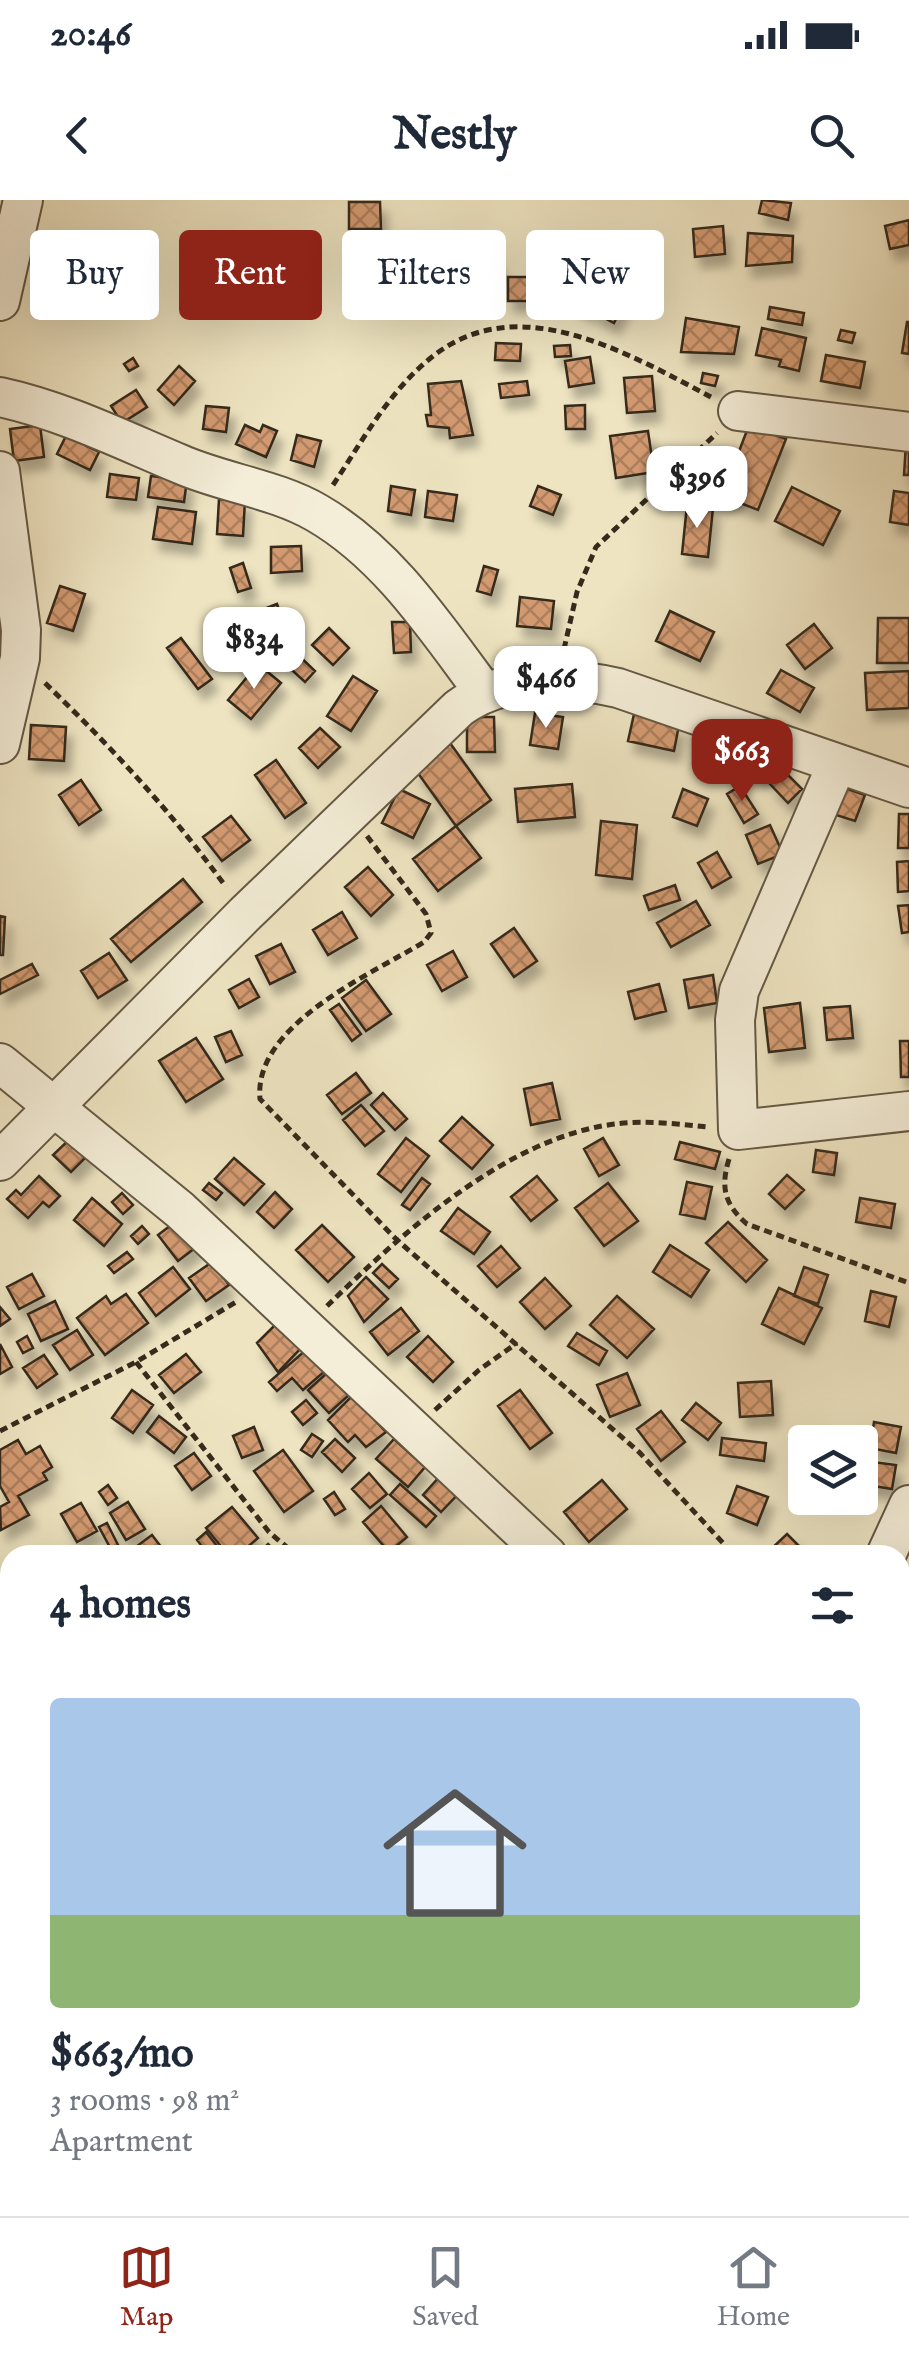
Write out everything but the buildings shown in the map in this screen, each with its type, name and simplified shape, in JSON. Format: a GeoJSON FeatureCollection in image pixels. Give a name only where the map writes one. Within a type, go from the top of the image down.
{"type":"FeatureCollection","features":[{"type":"Feature","properties":{"kind":"street"},"geometry":{"type":"LineString","coordinates":[[0,301],[23,200]]}},
{"type":"Feature","properties":{"kind":"street"},"geometry":{"type":"LineString","coordinates":[[0,398],[68,416],[198,472],[315,511],[371,555],[413,596],[484,692]]}},
{"type":"Feature","properties":{"kind":"street"},"geometry":{"type":"LineString","coordinates":[[738,411],[909,432]]}},
{"type":"Feature","properties":{"kind":"street"},"geometry":{"type":"LineString","coordinates":[[0,471],[21,630],[20,658],[0,744]]}},
{"type":"Feature","properties":{"kind":"street"},"geometry":{"type":"LineString","coordinates":[[0,1161],[350,813],[459,708],[484,692],[512,684],[556,682],[618,688],[909,788]]}},
{"type":"Feature","properties":{"kind":"street"},"geometry":{"type":"LineString","coordinates":[[837,764],[739,991],[734,1020],[738,1130],[909,1111]]}},
{"type":"Feature","properties":{"kind":"street"},"geometry":{"type":"LineString","coordinates":[[0,1063],[180,1210],[537,1545]]}},
{"type":"Feature","properties":{"kind":"street"},"geometry":{"type":"LineString","coordinates":[[891,1545],[909,1505]]}},
{"type":"Feature","properties":{"kind":"path"},"geometry":{"type":"LineString","coordinates":[[315,511],[392,398],[427,360],[475,332],[524,324],[563,332],[638,358],[738,411],[596,547],[577,592],[556,682]]}},
{"type":"Feature","properties":{"kind":"path"},"geometry":{"type":"LineString","coordinates":[[20,658],[129,764],[171,812],[246,914]]}},
{"type":"Feature","properties":{"kind":"path"},"geometry":{"type":"LineString","coordinates":[[350,813],[426,914],[431,932],[424,942],[304,1016],[263,1064],[260,1099],[396,1239],[640,1453],[725,1545]]}},
{"type":"Feature","properties":{"kind":"path"},"geometry":{"type":"LineString","coordinates":[[306,1326],[396,1239],[474,1182],[568,1134],[617,1124],[738,1130],[724,1192],[738,1216],[747,1224],[909,1283]]}},
{"type":"Feature","properties":{"kind":"path"},"geometry":{"type":"LineString","coordinates":[[0,1432],[136,1362],[260,1287]]}},
{"type":"Feature","properties":{"kind":"path"},"geometry":{"type":"LineString","coordinates":[[415,1429],[479,1370],[518,1343]]}},
{"type":"Feature","properties":{"kind":"path"},"geometry":{"type":"LineString","coordinates":[[136,1362],[269,1532],[284,1545]]}}]}
